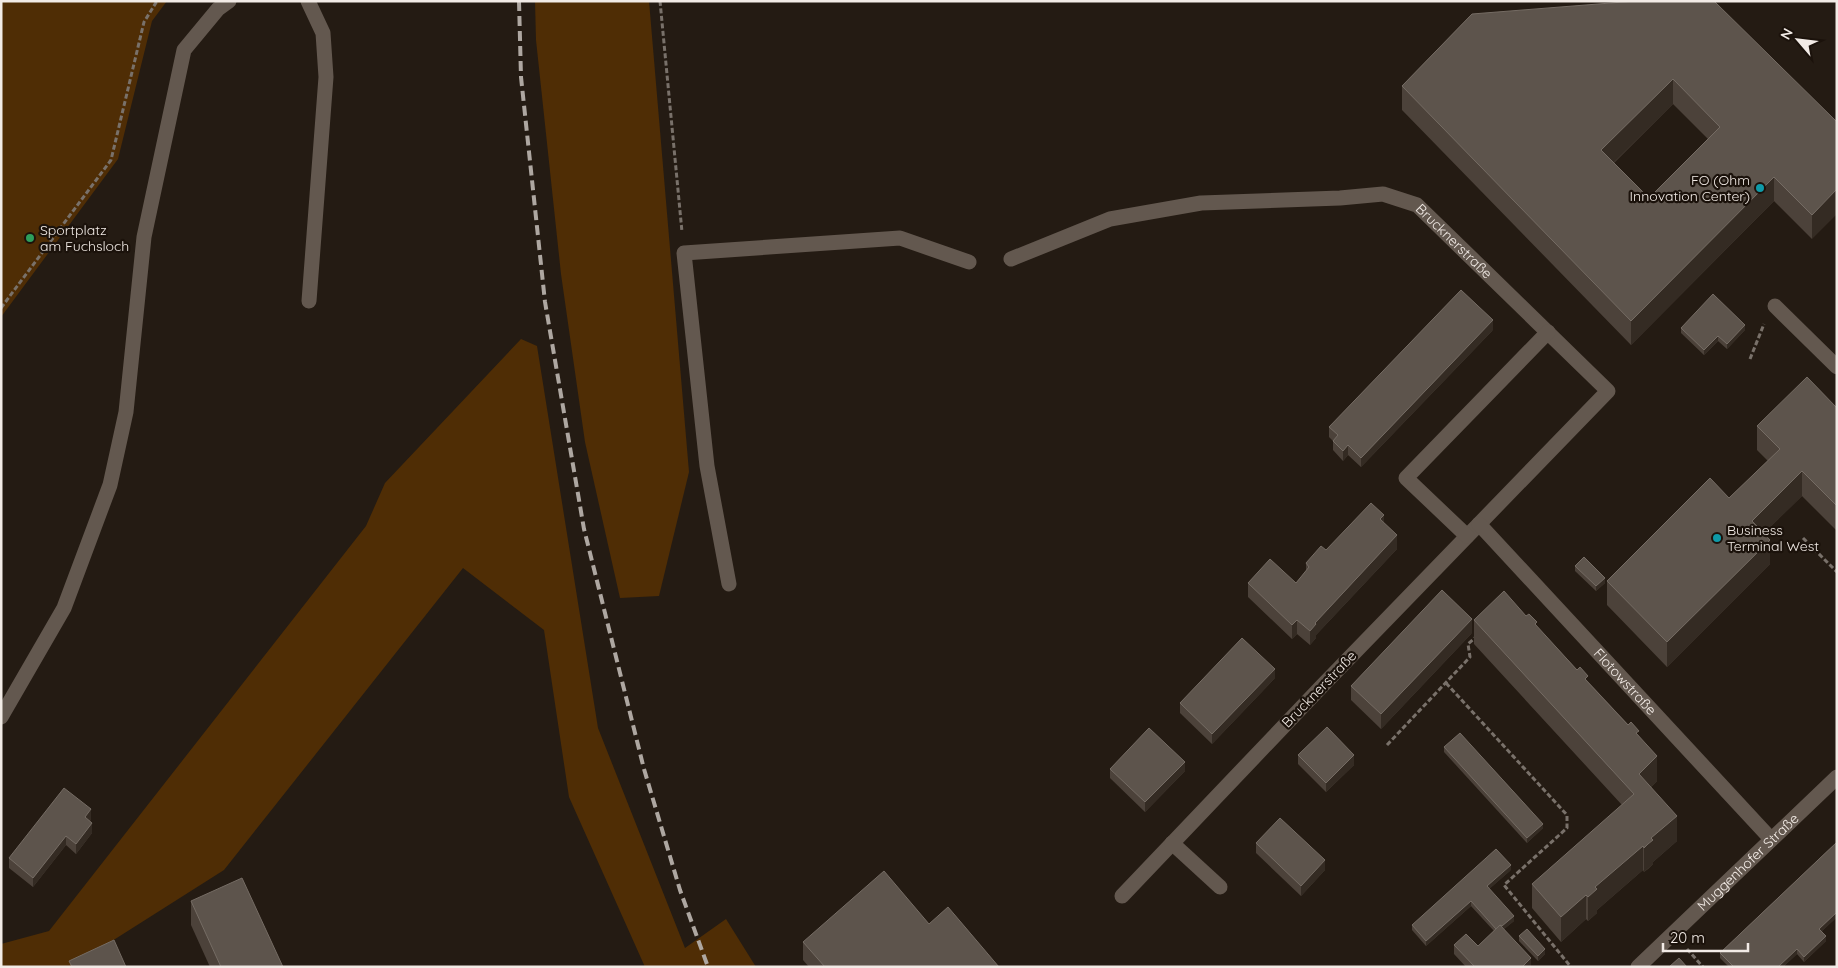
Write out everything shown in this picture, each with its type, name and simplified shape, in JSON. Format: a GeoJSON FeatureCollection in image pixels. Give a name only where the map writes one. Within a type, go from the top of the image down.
{"type":"FeatureCollection","features":[{"type":"Feature","properties":{"kind":"street"},"geometry":{"type":"LineString","coordinates":[[1,717],[64,608],[110,485],[126,412],[144,237],[184,50],[218,10],[229,1]]}},
{"type":"Feature","properties":{"kind":"street"},"geometry":{"type":"LineString","coordinates":[[308,1],[323,34],[326,77],[310,301]]}},
{"type":"Feature","properties":{"kind":"street","name":"Brucknerstraße"},"geometry":{"type":"LineString","coordinates":[[1011,259],[1110,219],[1202,202],[1340,198],[1383,194],[1417,205],[1608,391],[1122,896]]}},
{"type":"Feature","properties":{"kind":"street"},"geometry":{"type":"LineString","coordinates":[[729,584],[706,466],[684,253],[900,238],[969,262]]}},
{"type":"Feature","properties":{"kind":"street"},"geometry":{"type":"LineString","coordinates":[[1775,306],[1837,367]]}},
{"type":"Feature","properties":{"kind":"street"},"geometry":{"type":"LineString","coordinates":[[1467,536],[1406,478],[1548,332]]}},
{"type":"Feature","properties":{"kind":"street","name":"Flotowstraße"},"geometry":{"type":"LineString","coordinates":[[1479,524],[1771,839]]}},
{"type":"Feature","properties":{"kind":"street","name":"Muggenhofer Straße"},"geometry":{"type":"LineString","coordinates":[[1638,967],[1837,777]]}},
{"type":"Feature","properties":{"kind":"street"},"geometry":{"type":"LineString","coordinates":[[1172,843],[1220,887]]}},
{"type":"Feature","properties":{"kind":"path"},"geometry":{"type":"LineString","coordinates":[[1,308],[111,160],[144,22],[157,1]]}},
{"type":"Feature","properties":{"kind":"path"},"geometry":{"type":"LineString","coordinates":[[660,1],[684,253]]}},
{"type":"Feature","properties":{"kind":"path"},"geometry":{"type":"LineString","coordinates":[[1750,359],[1769,312],[1775,306]]}},
{"type":"Feature","properties":{"kind":"path"},"geometry":{"type":"LineString","coordinates":[[1803,538],[1837,572]]}},
{"type":"Feature","properties":{"kind":"path"},"geometry":{"type":"LineString","coordinates":[[1387,744],[1470,657],[1468,644],[1482,631]]}},
{"type":"Feature","properties":{"kind":"path"},"geometry":{"type":"LineString","coordinates":[[1446,683],[1566,815],[1567,828],[1504,885],[1571,967]]}},
{"type":"Feature","properties":{"kind":"shaded area","name":"Sportplatz am Fuchsloch"},"geometry":{"type":"Polygon","coordinates":[[[1,1],[167,1],[152,21],[118,159],[1,317],[1,1]]]}},
{"type":"Feature","properties":{"kind":"shaded area"},"geometry":{"type":"Polygon","coordinates":[[[535,1],[649,1],[689,472],[659,596],[620,598],[585,442],[561,274],[536,40],[535,1]]]}},
{"type":"Feature","properties":{"kind":"shaded area"},"geometry":{"type":"Polygon","coordinates":[[[521,339],[537,346],[598,728],[685,948],[726,919],[756,967],[645,967],[569,797],[544,630],[463,568],[224,870],[71,967],[1,967],[1,944],[49,931],[366,526],[385,483],[521,339]]]}},
{"type":"Feature","properties":{"kind":"building","name":"FO (Ohm Innovation Center)"},"geometry":{"type":"Polygon","coordinates":[[[1636,1],[1714,1],[1837,122],[1837,189],[1812,215],[1774,177],[1631,321],[1402,86],[1472,14],[1636,1]],[[1673,79],[1601,150],[1649,198],[1720,127],[1673,79]]]}},
{"type":"Feature","properties":{"kind":"building"},"geometry":{"type":"Polygon","coordinates":[[[1461,290],[1493,320],[1361,458],[1348,445],[1343,451],[1333,441],[1338,435],[1329,427],[1461,290]]]}},
{"type":"Feature","properties":{"kind":"building"},"geometry":{"type":"Polygon","coordinates":[[[1713,294],[1745,325],[1727,344],[1718,336],[1704,350],[1681,328],[1713,294]]]}},
{"type":"Feature","properties":{"kind":"building","name":"Business Terminal West"},"geometry":{"type":"Polygon","coordinates":[[[1807,377],[1837,408],[1837,506],[1802,471],[1752,521],[1770,540],[1667,642],[1607,581],[1710,478],[1729,498],[1780,449],[1757,426],[1807,377]]]}},
{"type":"Feature","properties":{"kind":"building"},"geometry":{"type":"Polygon","coordinates":[[[1371,503],[1384,515],[1380,519],[1397,535],[1315,623],[1310,631],[1297,620],[1292,625],[1248,583],[1270,559],[1296,583],[1309,567],[1306,563],[1321,546],[1326,550],[1371,503]]]}},
{"type":"Feature","properties":{"kind":"building"},"geometry":{"type":"Polygon","coordinates":[[[1584,557],[1605,578],[1596,586],[1575,566],[1584,557]]]}},
{"type":"Feature","properties":{"kind":"building"},"geometry":{"type":"Polygon","coordinates":[[[1442,590],[1472,619],[1381,714],[1351,686],[1442,590]]]}},
{"type":"Feature","properties":{"kind":"building"},"geometry":{"type":"Polygon","coordinates":[[[1504,591],[1526,616],[1529,614],[1537,622],[1535,624],[1577,670],[1580,667],[1588,676],[1585,679],[1628,725],[1631,722],[1639,731],[1636,733],[1657,756],[1639,774],[1677,816],[1651,838],[1653,840],[1644,848],[1643,846],[1595,887],[1597,889],[1588,897],[1586,895],[1561,917],[1532,884],[1634,794],[1474,620],[1504,591]]]}},
{"type":"Feature","properties":{"kind":"building"},"geometry":{"type":"Polygon","coordinates":[[[1242,638],[1275,669],[1212,734],[1180,703],[1242,638]]]}},
{"type":"Feature","properties":{"kind":"building"},"geometry":{"type":"Polygon","coordinates":[[[1327,727],[1354,755],[1326,783],[1298,755],[1327,727]]]}},
{"type":"Feature","properties":{"kind":"building"},"geometry":{"type":"Polygon","coordinates":[[[1149,728],[1185,762],[1145,802],[1110,769],[1149,728]]]}},
{"type":"Feature","properties":{"kind":"building"},"geometry":{"type":"Polygon","coordinates":[[[1460,733],[1543,824],[1527,838],[1444,747],[1460,733]]]}},
{"type":"Feature","properties":{"kind":"building"},"geometry":{"type":"Polygon","coordinates":[[[64,788],[91,809],[85,817],[92,823],[76,844],[66,836],[33,878],[9,858],[64,788]]]}},
{"type":"Feature","properties":{"kind":"building"},"geometry":{"type":"Polygon","coordinates":[[[1280,818],[1325,860],[1301,886],[1256,843],[1280,818]]]}},
{"type":"Feature","properties":{"kind":"building"},"geometry":{"type":"Polygon","coordinates":[[[1837,842],[1837,912],[1819,929],[1826,936],[1804,957],[1797,949],[1778,967],[1734,967],[1720,953],[1837,842]]]}},
{"type":"Feature","properties":{"kind":"building"},"geometry":{"type":"Polygon","coordinates":[[[1496,849],[1511,865],[1487,886],[1514,916],[1496,929],[1471,901],[1426,941],[1412,925],[1496,849]]]}},
{"type":"Feature","properties":{"kind":"building"},"geometry":{"type":"Polygon","coordinates":[[[884,871],[929,924],[948,907],[999,967],[825,967],[803,942],[884,871]]]}},
{"type":"Feature","properties":{"kind":"building"},"geometry":{"type":"Polygon","coordinates":[[[242,878],[283,967],[221,967],[191,901],[242,878]]]}},
{"type":"Feature","properties":{"kind":"building"},"geometry":{"type":"Polygon","coordinates":[[[1500,925],[1531,958],[1522,967],[1475,967],[1454,945],[1466,934],[1478,946],[1500,925]]]}},
{"type":"Feature","properties":{"kind":"building"},"geometry":{"type":"Polygon","coordinates":[[[1527,929],[1545,949],[1538,956],[1519,936],[1527,929]]]}},
{"type":"Feature","properties":{"kind":"building"},"geometry":{"type":"Polygon","coordinates":[[[114,940],[126,967],[72,967],[69,961],[114,940]]]}},
{"type":"Feature","properties":{"kind":"building"},"geometry":{"type":"Polygon","coordinates":[[[1679,958],[1687,967],[1669,967],[1679,958]]]}},
{"type":"Feature","properties":{"kind":"railway"},"geometry":{"type":"LineString","coordinates":[[519,1],[521,77],[545,302],[584,529],[644,769],[680,890],[708,967]]}},
{"type":"Feature","properties":{"kind":"place","name":"FO (Ohm Innovation Center)"},"geometry":{"type":"Point","coordinates":[1760,188]}},
{"type":"Feature","properties":{"kind":"place","name":"Sportplatz am Fuchsloch"},"geometry":{"type":"Point","coordinates":[30,238]}},
{"type":"Feature","properties":{"kind":"place","name":"Business Terminal West"},"geometry":{"type":"Point","coordinates":[1717,538]}}]}
